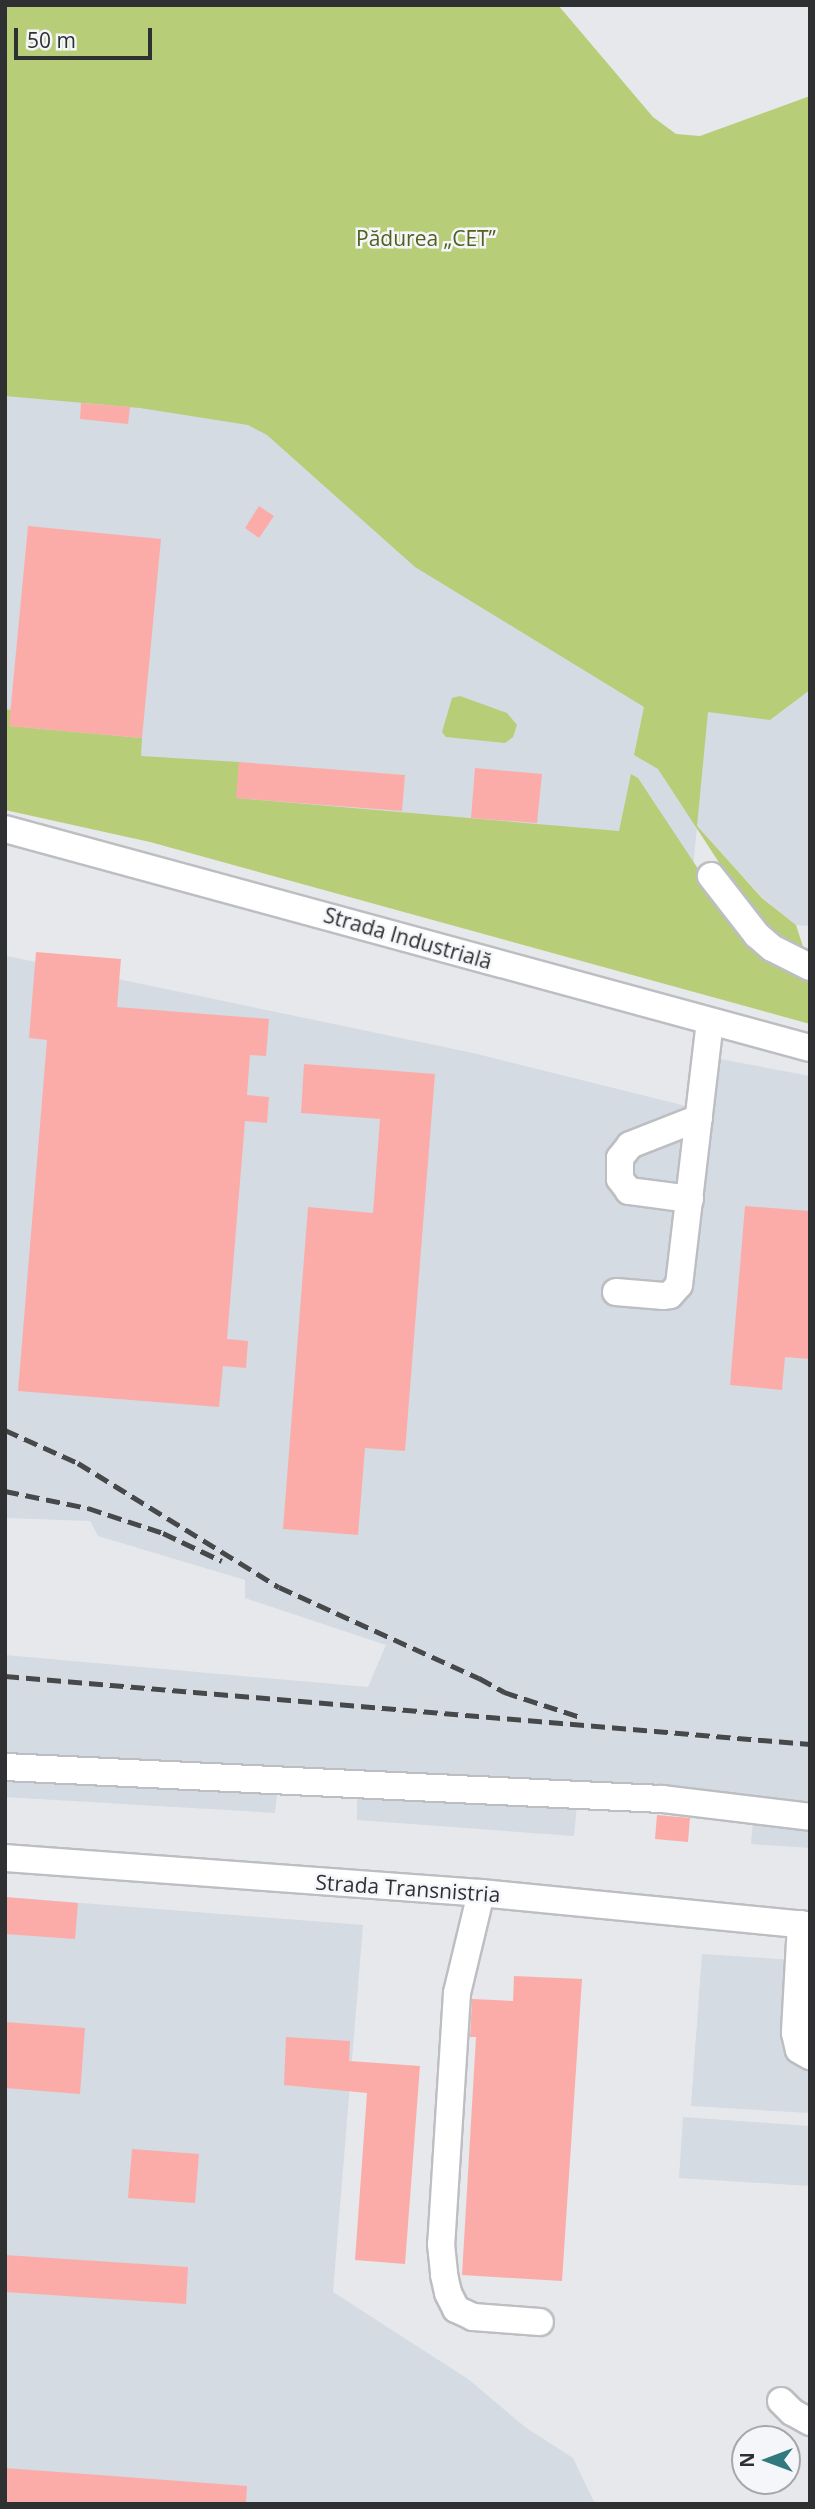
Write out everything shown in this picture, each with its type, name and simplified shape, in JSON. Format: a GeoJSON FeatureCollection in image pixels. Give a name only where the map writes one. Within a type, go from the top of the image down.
{"type":"FeatureCollection","features":[{"type":"Feature","properties":{"kind":"street","name":"Strada Industrială"},"geometry":{"type":"LineString","coordinates":[[5,828],[810,1048]]}},
{"type":"Feature","properties":{"kind":"street"},"geometry":{"type":"LineString","coordinates":[[712,876],[757,935],[772,948],[810,967]]}},
{"type":"Feature","properties":{"kind":"street"},"geometry":{"type":"LineString","coordinates":[[616,1292],[664,1296],[675,1291],[682,1272],[710,1022]]}},
{"type":"Feature","properties":{"kind":"street"},"geometry":{"type":"LineString","coordinates":[[690,1199],[629,1191],[620,1180],[620,1158],[630,1145],[699,1118]]}},
{"type":"Feature","properties":{"kind":"street"},"geometry":{"type":"LineString","coordinates":[[5,1767],[662,1798],[810,1817]]}},
{"type":"Feature","properties":{"kind":"street","name":"Strada Transnistria"},"geometry":{"type":"LineString","coordinates":[[5,1858],[481,1893],[805,1924]]}},
{"type":"Feature","properties":{"kind":"street"},"geometry":{"type":"LineString","coordinates":[[481,1893],[457,1993],[442,2244],[444,2275],[448,2293],[456,2308],[472,2317],[540,2322]]}},
{"type":"Feature","properties":{"kind":"street"},"geometry":{"type":"LineString","coordinates":[[805,1924],[795,2041],[799,2050],[810,2056]]}},
{"type":"Feature","properties":{"kind":"street"},"geometry":{"type":"LineString","coordinates":[[781,2401],[792,2412],[810,2422]]}},
{"type":"Feature","properties":{"kind":"shaded area"},"geometry":{"type":"Polygon","coordinates":[[[5,367],[263,405],[770,720],[810,690],[810,926],[796,925],[763,898],[697,827],[683,971],[5,775],[5,367]]]}},
{"type":"Feature","properties":{"kind":"shaded area"},"geometry":{"type":"Polygon","coordinates":[[[5,947],[7,956],[473,1053],[710,1112],[715,1058],[810,1076],[810,1848],[751,1844],[754,1809],[578,1794],[574,1836],[357,1820],[357,1799],[277,1793],[275,1813],[5,1797],[5,1655],[368,1687],[386,1645],[245,1598],[245,1580],[98,1536],[90,1521],[7,1518],[5,1535],[5,947]]]}},
{"type":"Feature","properties":{"kind":"shaded area"},"geometry":{"type":"Polygon","coordinates":[[[5,1897],[363,1925],[333,2292],[468,2379],[525,2427],[573,2458],[595,2504],[5,2504],[5,1897]]]}},
{"type":"Feature","properties":{"kind":"shaded area"},"geometry":{"type":"Polygon","coordinates":[[[702,1954],[810,1961],[810,2113],[691,2106],[702,1954]]]}},
{"type":"Feature","properties":{"kind":"shaded area"},"geometry":{"type":"Polygon","coordinates":[[[683,2117],[810,2126],[810,2186],[679,2178],[683,2117]]]}},
{"type":"Feature","properties":{"kind":"green space","name":"Pădurea „CET”"},"geometry":{"type":"Polygon","coordinates":[[[5,5],[558,5],[653,117],[676,134],[700,136],[810,96],[810,690],[770,720],[708,712],[697,826],[762,898],[796,925],[806,956],[778,940],[750,910],[658,769],[634,755],[644,707],[415,567],[267,435],[248,425],[140,408],[5,396],[5,5]]]}},
{"type":"Feature","properties":{"kind":"green space"},"geometry":{"type":"Polygon","coordinates":[[[460,696],[507,713],[517,725],[513,737],[505,743],[446,737],[442,732],[452,698],[460,696]]]}},
{"type":"Feature","properties":{"kind":"green space"},"geometry":{"type":"Polygon","coordinates":[[[5,709],[11,710],[10,726],[142,738],[141,756],[239,762],[237,798],[619,831],[631,774],[638,778],[728,914],[810,975],[810,1024],[150,842],[5,810],[5,709]]]}},
{"type":"Feature","properties":{"kind":"building"},"geometry":{"type":"Polygon","coordinates":[[[81,403],[130,407],[128,424],[80,419],[81,403]]]}},
{"type":"Feature","properties":{"kind":"building"},"geometry":{"type":"Polygon","coordinates":[[[259,506],[274,516],[259,538],[245,528],[259,506]]]}},
{"type":"Feature","properties":{"kind":"building"},"geometry":{"type":"Polygon","coordinates":[[[28,526],[161,539],[142,738],[9,726],[28,526]]]}},
{"type":"Feature","properties":{"kind":"building"},"geometry":{"type":"Polygon","coordinates":[[[239,762],[405,775],[402,811],[236,798],[239,762]]]}},
{"type":"Feature","properties":{"kind":"building"},"geometry":{"type":"Polygon","coordinates":[[[475,768],[542,774],[537,823],[471,818],[475,768]]]}},
{"type":"Feature","properties":{"kind":"building"},"geometry":{"type":"Polygon","coordinates":[[[36,952],[121,959],[117,1007],[269,1019],[266,1056],[250,1055],[247,1095],[269,1097],[267,1123],[245,1121],[227,1339],[248,1341],[246,1368],[223,1366],[219,1407],[18,1391],[47,1040],[29,1038],[36,952]]]}},
{"type":"Feature","properties":{"kind":"building"},"geometry":{"type":"Polygon","coordinates":[[[304,1064],[435,1074],[405,1451],[365,1448],[358,1535],[283,1529],[308,1207],[373,1213],[380,1119],[301,1113],[304,1064]]]}},
{"type":"Feature","properties":{"kind":"building"},"geometry":{"type":"Polygon","coordinates":[[[745,1206],[810,1211],[810,1359],[785,1357],[782,1390],[730,1385],[745,1206]]]}},
{"type":"Feature","properties":{"kind":"building"},"geometry":{"type":"Polygon","coordinates":[[[657,1815],[690,1818],[688,1842],[655,1839],[657,1815]]]}},
{"type":"Feature","properties":{"kind":"building"},"geometry":{"type":"Polygon","coordinates":[[[5,1897],[78,1903],[75,1939],[5,1934],[5,1897]]]}},
{"type":"Feature","properties":{"kind":"building"},"geometry":{"type":"Polygon","coordinates":[[[514,1976],[582,1979],[562,2281],[462,2275],[476,2037],[470,2037],[472,1999],[513,2001],[514,1976]]]}},
{"type":"Feature","properties":{"kind":"building"},"geometry":{"type":"Polygon","coordinates":[[[5,2022],[85,2028],[80,2094],[5,2088],[5,2022]]]}},
{"type":"Feature","properties":{"kind":"building"},"geometry":{"type":"Polygon","coordinates":[[[286,2037],[350,2041],[349,2061],[420,2066],[405,2264],[355,2260],[367,2093],[284,2085],[286,2037]]]}},
{"type":"Feature","properties":{"kind":"building"},"geometry":{"type":"Polygon","coordinates":[[[132,2149],[199,2154],[195,2203],[128,2198],[132,2149]]]}},
{"type":"Feature","properties":{"kind":"building"},"geometry":{"type":"Polygon","coordinates":[[[5,2255],[188,2267],[186,2304],[5,2292],[5,2255]]]}},
{"type":"Feature","properties":{"kind":"building"},"geometry":{"type":"Polygon","coordinates":[[[5,2468],[247,2486],[246,2504],[5,2504],[5,2468]]]}},
{"type":"Feature","properties":{"kind":"railway"},"geometry":{"type":"LineString","coordinates":[[5,1430],[78,1463],[279,1587],[479,1678],[504,1692],[580,1717]]}},
{"type":"Feature","properties":{"kind":"railway"},"geometry":{"type":"LineString","coordinates":[[5,1491],[88,1508],[163,1533],[222,1561]]}},
{"type":"Feature","properties":{"kind":"railway"},"geometry":{"type":"LineString","coordinates":[[5,1676],[810,1744]]}}]}
